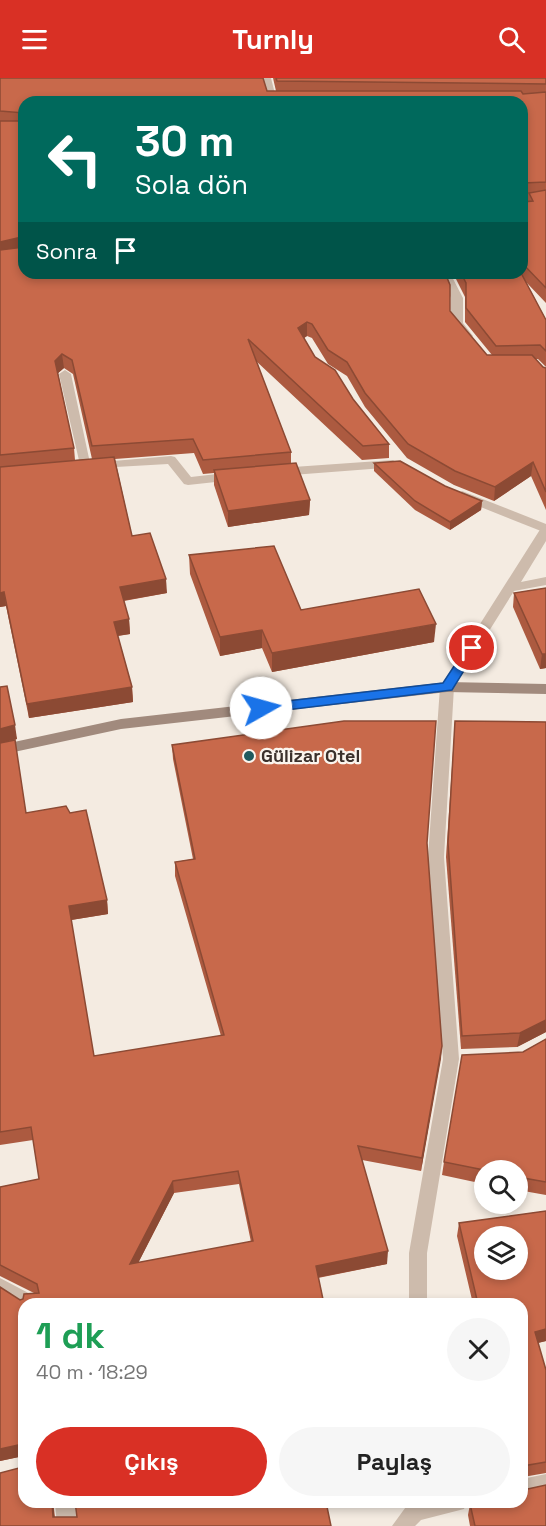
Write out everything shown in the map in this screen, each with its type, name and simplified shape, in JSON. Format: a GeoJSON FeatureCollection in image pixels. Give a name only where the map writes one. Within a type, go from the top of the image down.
{"type":"FeatureCollection","features":[{"type":"Feature","properties":{"kind":"main road"},"geometry":{"type":"LineString","coordinates":[[0,750],[121,724],[447,687],[546,689]]}},
{"type":"Feature","properties":{"kind":"street"},"geometry":{"type":"LineString","coordinates":[[266,78],[271,96]]}},
{"type":"Feature","properties":{"kind":"street"},"geometry":{"type":"LineString","coordinates":[[448,279],[457,298],[457,323],[478,349]]}},
{"type":"Feature","properties":{"kind":"street"},"geometry":{"type":"LineString","coordinates":[[65,374],[80,466],[171,460],[188,481],[243,476]]}},
{"type":"Feature","properties":{"kind":"street"},"geometry":{"type":"LineString","coordinates":[[264,473],[402,463],[395,455]]}},
{"type":"Feature","properties":{"kind":"street"},"geometry":{"type":"LineString","coordinates":[[418,1298],[418,1253],[457,1059],[436,857],[447,687],[546,530],[449,490]]}},
{"type":"Feature","properties":{"kind":"street"},"geometry":{"type":"LineString","coordinates":[[510,588],[546,581]]}},
{"type":"Feature","properties":{"kind":"street"},"geometry":{"type":"LineString","coordinates":[[0,1286],[21,1298]]}},
{"type":"Feature","properties":{"kind":"street"},"geometry":{"type":"LineString","coordinates":[[528,1488],[546,1484]]}},
{"type":"Feature","properties":{"kind":"street"},"geometry":{"type":"LineString","coordinates":[[66,1508],[67,1526]]}},
{"type":"Feature","properties":{"kind":"street"},"geometry":{"type":"LineString","coordinates":[[402,1526],[415,1511],[429,1508]]}},
{"type":"Feature","properties":{"kind":"building"},"geometry":{"type":"Polygon","coordinates":[[[0,78],[263,78],[267,91],[521,91],[523,94],[546,92],[546,182],[528,183],[528,96],[18,96],[18,112],[0,111],[0,78]]]}},
{"type":"Feature","properties":{"kind":"building"},"geometry":{"type":"Polygon","coordinates":[[[276,78],[546,78],[546,84],[277,81],[276,78]]]}},
{"type":"Feature","properties":{"kind":"building"},"geometry":{"type":"Polygon","coordinates":[[[0,121],[18,121],[18,238],[0,242],[0,121]]]}},
{"type":"Feature","properties":{"kind":"building"},"geometry":{"type":"Polygon","coordinates":[[[546,190],[546,288],[528,269],[528,201],[533,201],[529,193],[546,190]]]}},
{"type":"Feature","properties":{"kind":"building"},"geometry":{"type":"Polygon","coordinates":[[[18,248],[18,279],[448,279],[450,285],[450,311],[487,355],[532,355],[546,368],[546,492],[533,462],[495,487],[455,471],[408,444],[365,393],[347,362],[328,350],[312,324],[307,322],[298,328],[315,357],[335,370],[353,399],[389,444],[363,446],[248,339],[291,452],[203,460],[193,439],[92,446],[72,360],[62,354],[55,361],[74,448],[0,455],[0,250],[18,248]]]}},
{"type":"Feature","properties":{"kind":"building"},"geometry":{"type":"Polygon","coordinates":[[[464,279],[524,279],[546,320],[546,351],[540,345],[496,346],[466,308],[464,279]]]}},
{"type":"Feature","properties":{"kind":"building"},"geometry":{"type":"Polygon","coordinates":[[[114,457],[132,536],[150,533],[166,579],[120,587],[129,619],[114,622],[132,687],[27,704],[4,592],[0,593],[0,467],[114,457]]]}},
{"type":"Feature","properties":{"kind":"building"},"geometry":{"type":"Polygon","coordinates":[[[400,461],[445,486],[482,501],[450,522],[415,501],[374,463],[400,461]]]}},
{"type":"Feature","properties":{"kind":"building"},"geometry":{"type":"Polygon","coordinates":[[[296,463],[310,500],[228,511],[214,470],[296,463]]]}},
{"type":"Feature","properties":{"kind":"building"},"geometry":{"type":"Polygon","coordinates":[[[274,546],[301,610],[419,589],[436,624],[272,653],[262,630],[220,637],[189,555],[274,546]]]}},
{"type":"Feature","properties":{"kind":"building"},"geometry":{"type":"Polygon","coordinates":[[[546,588],[546,654],[542,654],[514,593],[546,588]]]}},
{"type":"Feature","properties":{"kind":"building"},"geometry":{"type":"Polygon","coordinates":[[[7,686],[15,725],[0,729],[0,687],[7,686]]]}},
{"type":"Feature","properties":{"kind":"building"},"geometry":{"type":"Polygon","coordinates":[[[344,721],[436,721],[427,843],[442,1046],[422,1158],[358,1146],[388,1251],[316,1266],[323,1298],[23,1298],[24,1294],[39,1293],[37,1284],[0,1265],[0,1187],[39,1179],[31,1127],[0,1132],[0,743],[15,740],[26,813],[66,806],[70,813],[86,810],[107,900],[69,906],[94,1056],[224,1035],[175,862],[195,859],[172,745],[344,721]],[[238,1171],[173,1181],[130,1264],[253,1241],[238,1171]]]}},
{"type":"Feature","properties":{"kind":"building"},"geometry":{"type":"Polygon","coordinates":[[[455,721],[546,722],[546,1020],[520,1033],[462,1036],[448,843],[455,721]]]}},
{"type":"Feature","properties":{"kind":"building"},"geometry":{"type":"Polygon","coordinates":[[[546,1039],[546,1182],[528,1179],[528,1160],[474,1160],[474,1168],[444,1162],[462,1055],[523,1052],[546,1039]]]}},
{"type":"Feature","properties":{"kind":"building"},"geometry":{"type":"Polygon","coordinates":[[[546,1211],[546,1329],[535,1332],[546,1370],[546,1462],[528,1465],[528,1298],[477,1298],[459,1223],[546,1211]]]}},
{"type":"Feature","properties":{"kind":"building"},"geometry":{"type":"Polygon","coordinates":[[[0,1287],[18,1299],[18,1445],[0,1449],[0,1287]]]}},
{"type":"Feature","properties":{"kind":"building"},"geometry":{"type":"Polygon","coordinates":[[[18,1468],[18,1508],[52,1508],[53,1517],[77,1517],[76,1508],[327,1508],[331,1526],[0,1526],[0,1473],[18,1468]]]}},
{"type":"Feature","properties":{"kind":"building"},"geometry":{"type":"Polygon","coordinates":[[[546,1485],[546,1526],[475,1526],[471,1508],[528,1508],[528,1489],[546,1485]]]}},
{"type":"Feature","properties":{"kind":"place","name":"Gülizar Otel"},"geometry":{"type":"Point","coordinates":[249,756]}},
{"type":"Feature","properties":{"kind":"route"},"geometry":{"type":"LineString","coordinates":[[261,708],[447,687],[472,648]]}}]}
